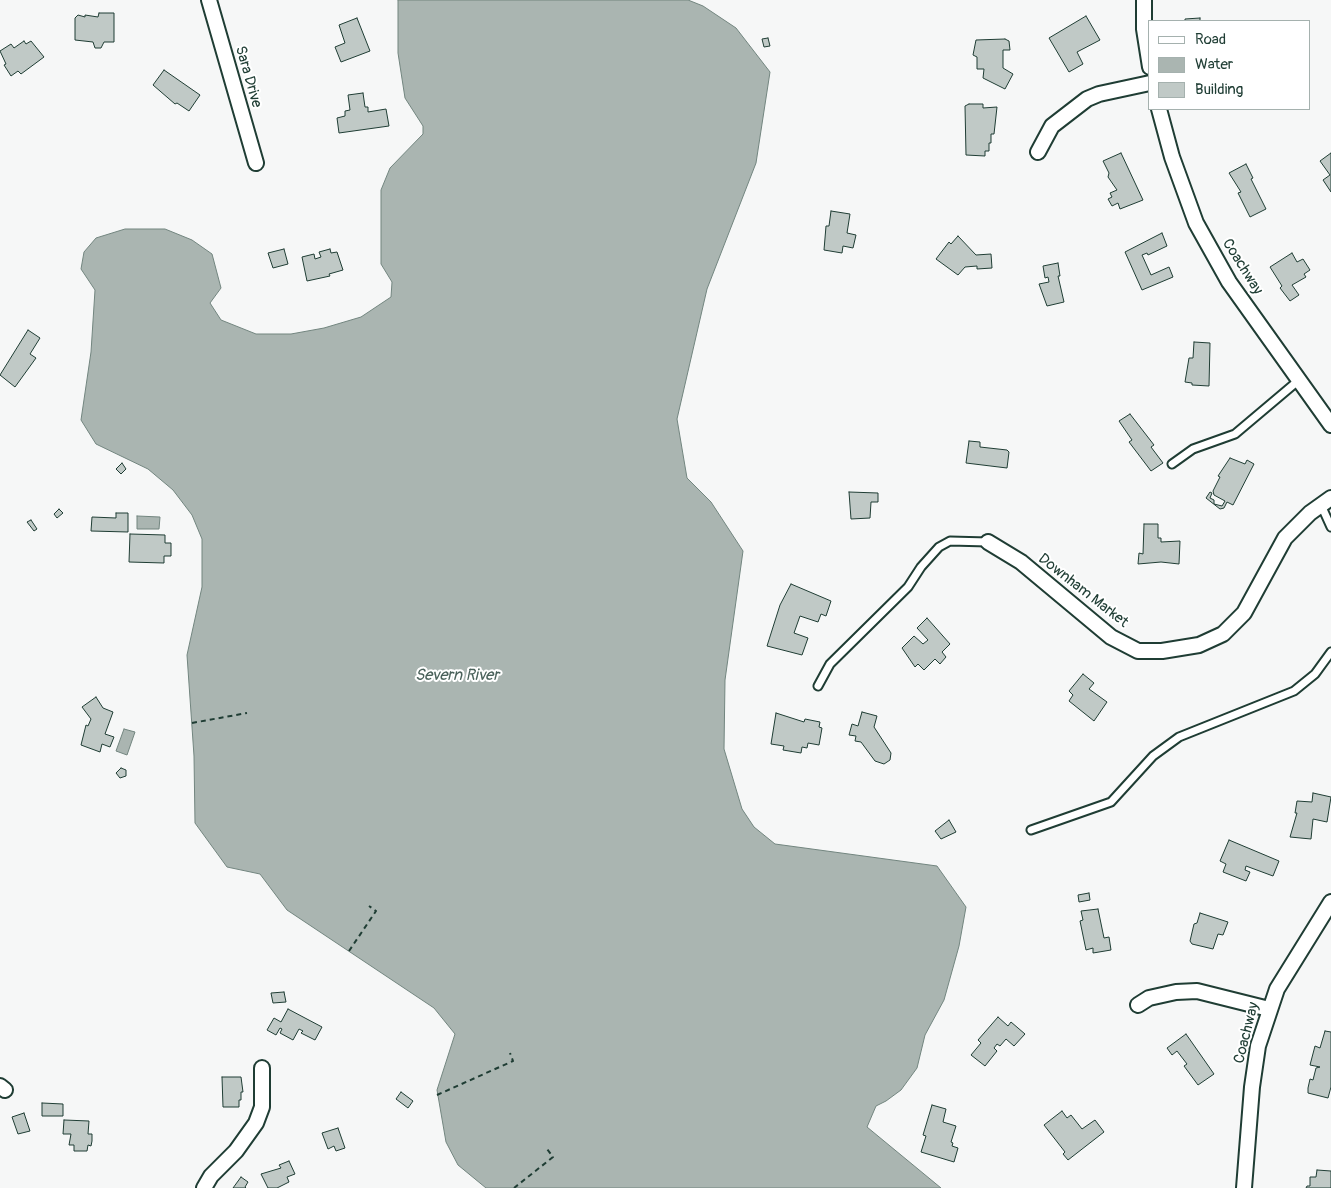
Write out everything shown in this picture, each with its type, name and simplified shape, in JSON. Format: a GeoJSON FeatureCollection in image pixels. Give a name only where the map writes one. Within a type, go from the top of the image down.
{"type":"FeatureCollection","features":[{"type":"Feature","properties":{"kind":"street","name":"Sara Drive"},"geometry":{"type":"LineString","coordinates":[[209,0],[256,163]]}},
{"type":"Feature","properties":{"kind":"street"},"geometry":{"type":"LineString","coordinates":[[1144,0],[1144,29],[1148,54]]}},
{"type":"Feature","properties":{"kind":"street"},"geometry":{"type":"LineString","coordinates":[[1038,152],[1052,126],[1087,99],[1100,94],[1148,83]]}},
{"type":"Feature","properties":{"kind":"street","name":"Coachway"},"geometry":{"type":"LineString","coordinates":[[1159,110],[1172,157],[1196,223],[1229,282],[1331,425]]}},
{"type":"Feature","properties":{"kind":"street","name":"Downham Market"},"geometry":{"type":"LineString","coordinates":[[988,542],[1021,562],[1111,637],[1138,651],[1162,651],[1199,645],[1223,634],[1244,613],[1285,538],[1310,513],[1326,502]]}},
{"type":"Feature","properties":{"kind":"street","name":"Coachway"},"geometry":{"type":"LineString","coordinates":[[1244,1188],[1256,1054],[1269,1010],[1277,989],[1331,902]]}},
{"type":"Feature","properties":{"kind":"street"},"geometry":{"type":"LineString","coordinates":[[1138,1005],[1149,998],[1176,992],[1197,992],[1269,1010]]}},
{"type":"Feature","properties":{"kind":"street"},"geometry":{"type":"LineString","coordinates":[[204,1188],[211,1176],[236,1151],[256,1123],[262,1107],[262,1068]]}},
{"type":"Feature","properties":{"kind":"lane"},"geometry":{"type":"LineString","coordinates":[[1172,464],[1193,449],[1235,434],[1299,380]]}},
{"type":"Feature","properties":{"kind":"lane"},"geometry":{"type":"LineString","coordinates":[[1326,502],[1331,527]]}},
{"type":"Feature","properties":{"kind":"lane"},"geometry":{"type":"LineString","coordinates":[[818,686],[830,664],[908,587],[921,567],[939,547],[950,541],[988,542]]}},
{"type":"Feature","properties":{"kind":"lane"},"geometry":{"type":"LineString","coordinates":[[1031,830],[1111,802],[1153,756],[1179,737],[1294,691],[1315,674],[1331,652]]}},
{"type":"Feature","properties":{"kind":"path"},"geometry":{"type":"LineString","coordinates":[[192,724],[247,713]]}},
{"type":"Feature","properties":{"kind":"path"},"geometry":{"type":"LineString","coordinates":[[348,951],[376,911],[369,906]]}},
{"type":"Feature","properties":{"kind":"path"},"geometry":{"type":"LineString","coordinates":[[437,1095],[513,1061],[510,1053]]}},
{"type":"Feature","properties":{"kind":"path"},"geometry":{"type":"LineString","coordinates":[[514,1188],[553,1157],[547,1150]]}},
{"type":"Feature","properties":{"kind":"water","name":"Severn River"},"geometry":{"type":"Polygon","coordinates":[[[398,0],[688,0],[703,6],[736,28],[770,72],[756,163],[707,289],[677,419],[687,478],[711,502],[743,551],[725,680],[724,749],[742,809],[754,827],[775,844],[937,866],[966,907],[959,946],[944,1000],[925,1035],[917,1068],[901,1090],[876,1106],[867,1127],[941,1188],[486,1188],[458,1165],[446,1142],[437,1090],[455,1034],[434,1008],[287,910],[260,874],[227,867],[195,823],[194,756],[187,655],[202,587],[202,539],[192,515],[173,490],[148,469],[96,444],[81,420],[91,352],[95,290],[81,269],[84,252],[96,238],[125,229],[165,229],[192,240],[212,254],[221,288],[210,303],[221,320],[256,334],[291,334],[324,328],[361,317],[391,297],[392,282],[381,264],[381,190],[390,168],[423,134],[423,126],[405,98],[398,53],[398,0]]]}},
{"type":"Feature","properties":{"kind":"water"},"geometry":{"type":"Polygon","coordinates":[[[137,516],[160,517],[159,529],[137,529],[137,516]]]}},
{"type":"Feature","properties":{"kind":"water"},"geometry":{"type":"Polygon","coordinates":[[[124,729],[135,732],[127,755],[116,751],[124,729]]]}},
{"type":"Feature","properties":{"kind":"building"},"geometry":{"type":"Polygon","coordinates":[[[99,13],[114,13],[114,42],[104,42],[101,48],[95,48],[93,42],[75,40],[75,18],[78,15],[98,17],[99,13]]]}},
{"type":"Feature","properties":{"kind":"building"},"geometry":{"type":"Polygon","coordinates":[[[1086,16],[1100,40],[1077,52],[1083,64],[1069,72],[1049,38],[1086,16]]]}},
{"type":"Feature","properties":{"kind":"building"},"geometry":{"type":"Polygon","coordinates":[[[357,18],[370,51],[341,62],[335,47],[345,43],[339,25],[357,18]]]}},
{"type":"Feature","properties":{"kind":"building"},"geometry":{"type":"Polygon","coordinates":[[[1200,18],[1200,20],[1185,20],[1200,18]]]}},
{"type":"Feature","properties":{"kind":"building"},"geometry":{"type":"Polygon","coordinates":[[[768,38],[770,46],[764,47],[762,39],[768,38]]]}},
{"type":"Feature","properties":{"kind":"building"},"geometry":{"type":"Polygon","coordinates":[[[1005,39],[1009,41],[1010,50],[1003,50],[1003,68],[1013,74],[1005,89],[983,78],[984,69],[977,69],[977,57],[973,55],[976,40],[1005,39]]]}},
{"type":"Feature","properties":{"kind":"building"},"geometry":{"type":"Polygon","coordinates":[[[24,41],[26,44],[31,41],[44,57],[21,74],[18,71],[11,76],[4,65],[6,64],[0,51],[11,44],[14,48],[24,41]]]}},
{"type":"Feature","properties":{"kind":"building"},"geometry":{"type":"Polygon","coordinates":[[[164,70],[200,95],[189,111],[177,103],[175,104],[153,85],[164,70]]]}},
{"type":"Feature","properties":{"kind":"building"},"geometry":{"type":"Polygon","coordinates":[[[363,93],[365,107],[368,107],[368,112],[386,109],[389,126],[339,133],[337,118],[345,116],[345,111],[350,110],[348,95],[363,93]]]}},
{"type":"Feature","properties":{"kind":"building"},"geometry":{"type":"Polygon","coordinates":[[[969,104],[983,104],[983,108],[997,107],[994,134],[991,134],[989,151],[985,151],[985,156],[966,155],[965,106],[969,104]]]}},
{"type":"Feature","properties":{"kind":"building"},"geometry":{"type":"Polygon","coordinates":[[[1121,153],[1143,200],[1120,209],[1118,203],[1112,206],[1108,199],[1112,197],[1110,193],[1117,190],[1108,177],[1109,173],[1103,161],[1121,153]]]}},
{"type":"Feature","properties":{"kind":"building"},"geometry":{"type":"Polygon","coordinates":[[[1331,153],[1331,192],[1323,180],[1330,175],[1320,161],[1331,153]]]}},
{"type":"Feature","properties":{"kind":"building"},"geometry":{"type":"Polygon","coordinates":[[[1246,164],[1253,178],[1251,179],[1266,209],[1250,217],[1238,193],[1241,192],[1229,173],[1246,164]]]}},
{"type":"Feature","properties":{"kind":"building"},"geometry":{"type":"Polygon","coordinates":[[[831,211],[850,214],[847,233],[856,235],[853,248],[843,246],[842,253],[824,250],[826,226],[829,226],[831,211]]]}},
{"type":"Feature","properties":{"kind":"building"},"geometry":{"type":"Polygon","coordinates":[[[1162,233],[1167,246],[1148,255],[1147,253],[1142,255],[1151,275],[1169,267],[1173,277],[1142,290],[1125,252],[1162,233]]]}},
{"type":"Feature","properties":{"kind":"building"},"geometry":{"type":"Polygon","coordinates":[[[958,236],[976,255],[991,254],[992,268],[977,269],[977,266],[965,267],[958,275],[936,259],[949,242],[951,244],[958,236]]]}},
{"type":"Feature","properties":{"kind":"building"},"geometry":{"type":"Polygon","coordinates":[[[284,249],[288,264],[273,268],[268,253],[284,249]]]}},
{"type":"Feature","properties":{"kind":"building"},"geometry":{"type":"Polygon","coordinates":[[[330,249],[331,253],[337,252],[343,270],[329,274],[330,276],[307,281],[302,257],[314,254],[315,259],[321,257],[319,252],[330,249]]]}},
{"type":"Feature","properties":{"kind":"building"},"geometry":{"type":"Polygon","coordinates":[[[1292,253],[1297,262],[1303,259],[1310,270],[1304,274],[1306,277],[1292,285],[1299,295],[1290,301],[1280,288],[1282,286],[1270,267],[1292,253]]]}},
{"type":"Feature","properties":{"kind":"building"},"geometry":{"type":"Polygon","coordinates":[[[1058,263],[1060,276],[1058,276],[1064,302],[1047,306],[1039,284],[1049,282],[1048,277],[1045,278],[1043,266],[1058,263]]]}},
{"type":"Feature","properties":{"kind":"building"},"geometry":{"type":"Polygon","coordinates":[[[28,330],[40,338],[30,354],[36,358],[15,387],[0,375],[28,330]]]}},
{"type":"Feature","properties":{"kind":"building"},"geometry":{"type":"Polygon","coordinates":[[[1194,342],[1210,343],[1209,386],[1192,385],[1192,383],[1185,382],[1189,358],[1193,358],[1194,342]]]}},
{"type":"Feature","properties":{"kind":"building"},"geometry":{"type":"Polygon","coordinates":[[[1130,414],[1154,445],[1151,447],[1163,463],[1151,471],[1129,442],[1132,440],[1119,421],[1130,414]]]}},
{"type":"Feature","properties":{"kind":"building"},"geometry":{"type":"Polygon","coordinates":[[[969,441],[980,442],[980,447],[1007,450],[1009,452],[1007,468],[966,463],[969,441]]]}},
{"type":"Feature","properties":{"kind":"building"},"geometry":{"type":"Polygon","coordinates":[[[1230,458],[1245,464],[1247,460],[1254,464],[1233,505],[1227,502],[1224,508],[1220,509],[1206,498],[1210,492],[1212,493],[1210,498],[1214,500],[1214,504],[1222,506],[1225,501],[1214,495],[1213,491],[1220,477],[1218,476],[1230,458]]]}},
{"type":"Feature","properties":{"kind":"building"},"geometry":{"type":"Polygon","coordinates":[[[122,463],[126,469],[121,474],[116,469],[122,463]]]}},
{"type":"Feature","properties":{"kind":"building"},"geometry":{"type":"Polygon","coordinates":[[[849,492],[878,493],[878,502],[871,502],[870,518],[851,519],[849,492]]]}},
{"type":"Feature","properties":{"kind":"building"},"geometry":{"type":"Polygon","coordinates":[[[59,509],[63,513],[57,518],[54,514],[59,509]]]}},
{"type":"Feature","properties":{"kind":"building"},"geometry":{"type":"Polygon","coordinates":[[[116,513],[128,513],[128,532],[91,531],[92,517],[116,518],[116,513]]]}},
{"type":"Feature","properties":{"kind":"building"},"geometry":{"type":"Polygon","coordinates":[[[31,520],[37,529],[34,531],[27,522],[31,520]]]}},
{"type":"Feature","properties":{"kind":"building"},"geometry":{"type":"Polygon","coordinates":[[[1144,524],[1158,524],[1158,538],[1161,538],[1161,542],[1180,541],[1179,564],[1161,562],[1138,564],[1139,553],[1143,554],[1144,524]]]}},
{"type":"Feature","properties":{"kind":"building"},"geometry":{"type":"Polygon","coordinates":[[[130,534],[165,535],[165,543],[171,543],[171,556],[164,556],[164,563],[129,562],[130,534]]]}},
{"type":"Feature","properties":{"kind":"building"},"geometry":{"type":"Polygon","coordinates":[[[791,584],[831,601],[826,616],[821,614],[818,622],[800,616],[794,633],[808,638],[802,655],[767,646],[780,605],[791,584]]]}},
{"type":"Feature","properties":{"kind":"building"},"geometry":{"type":"Polygon","coordinates":[[[927,618],[950,644],[942,652],[946,657],[940,664],[935,659],[924,670],[918,664],[915,667],[902,648],[914,636],[923,644],[928,640],[917,628],[927,618]]]}},
{"type":"Feature","properties":{"kind":"building"},"geometry":{"type":"Polygon","coordinates":[[[1083,674],[1094,683],[1089,689],[1107,702],[1094,721],[1069,701],[1073,695],[1069,691],[1083,674]]]}},
{"type":"Feature","properties":{"kind":"building"},"geometry":{"type":"Polygon","coordinates":[[[96,697],[103,708],[113,712],[105,734],[114,737],[110,747],[102,744],[100,752],[81,745],[86,725],[88,726],[91,719],[82,707],[96,697]]]}},
{"type":"Feature","properties":{"kind":"building"},"geometry":{"type":"Polygon","coordinates":[[[862,712],[877,716],[874,727],[891,753],[890,760],[884,764],[875,761],[861,742],[855,741],[856,736],[849,735],[852,724],[858,726],[862,712]]]}},
{"type":"Feature","properties":{"kind":"building"},"geometry":{"type":"Polygon","coordinates":[[[776,713],[804,722],[805,719],[820,722],[819,727],[822,728],[819,745],[808,743],[807,748],[802,747],[801,753],[783,750],[784,746],[771,744],[776,713]]]}},
{"type":"Feature","properties":{"kind":"building"},"geometry":{"type":"Polygon","coordinates":[[[121,768],[126,770],[126,776],[120,778],[116,773],[121,768]]]}},
{"type":"Feature","properties":{"kind":"building"},"geometry":{"type":"Polygon","coordinates":[[[1313,793],[1331,797],[1327,822],[1313,819],[1311,839],[1290,837],[1297,813],[1295,813],[1297,801],[1312,802],[1313,793]]]}},
{"type":"Feature","properties":{"kind":"building"},"geometry":{"type":"Polygon","coordinates":[[[949,820],[956,832],[941,839],[935,831],[949,820]]]}},
{"type":"Feature","properties":{"kind":"building"},"geometry":{"type":"Polygon","coordinates":[[[1229,840],[1279,861],[1273,876],[1246,866],[1245,870],[1250,872],[1246,881],[1223,872],[1226,864],[1220,861],[1229,840]]]}},
{"type":"Feature","properties":{"kind":"building"},"geometry":{"type":"Polygon","coordinates":[[[1089,893],[1090,900],[1079,902],[1078,895],[1089,893]]]}},
{"type":"Feature","properties":{"kind":"building"},"geometry":{"type":"Polygon","coordinates":[[[1098,909],[1104,938],[1109,937],[1111,950],[1093,953],[1093,948],[1086,950],[1080,921],[1083,920],[1081,911],[1098,909]]]}},
{"type":"Feature","properties":{"kind":"building"},"geometry":{"type":"Polygon","coordinates":[[[1200,913],[1228,922],[1223,935],[1218,934],[1213,949],[1192,944],[1190,941],[1194,924],[1197,923],[1200,913]]]}},
{"type":"Feature","properties":{"kind":"building"},"geometry":{"type":"Polygon","coordinates":[[[284,992],[286,1002],[273,1003],[271,993],[284,992]]]}},
{"type":"Feature","properties":{"kind":"building"},"geometry":{"type":"Polygon","coordinates":[[[288,1009],[322,1027],[315,1040],[301,1033],[303,1031],[299,1029],[293,1040],[280,1033],[282,1029],[280,1028],[276,1035],[267,1030],[274,1018],[281,1022],[288,1009]]]}},
{"type":"Feature","properties":{"kind":"building"},"geometry":{"type":"Polygon","coordinates":[[[998,1017],[1008,1026],[1011,1022],[1025,1034],[1014,1046],[1006,1039],[1000,1046],[997,1044],[994,1048],[997,1051],[985,1066],[971,1055],[981,1043],[978,1040],[998,1017]]]}},
{"type":"Feature","properties":{"kind":"building"},"geometry":{"type":"Polygon","coordinates":[[[1325,1031],[1331,1032],[1331,1087],[1328,1098],[1308,1093],[1310,1079],[1313,1080],[1316,1068],[1320,1067],[1310,1065],[1315,1046],[1320,1048],[1325,1031]]]}},
{"type":"Feature","properties":{"kind":"building"},"geometry":{"type":"Polygon","coordinates":[[[1186,1034],[1214,1074],[1198,1085],[1184,1066],[1187,1064],[1177,1051],[1172,1055],[1167,1048],[1186,1034]]]}},
{"type":"Feature","properties":{"kind":"building"},"geometry":{"type":"Polygon","coordinates":[[[222,1077],[241,1077],[243,1092],[241,1092],[239,1107],[223,1107],[222,1077]]]}},
{"type":"Feature","properties":{"kind":"building"},"geometry":{"type":"Polygon","coordinates":[[[401,1092],[413,1101],[408,1108],[396,1099],[401,1092]]]}},
{"type":"Feature","properties":{"kind":"building"},"geometry":{"type":"Polygon","coordinates":[[[42,1103],[63,1104],[63,1116],[42,1116],[42,1103]]]}},
{"type":"Feature","properties":{"kind":"building"},"geometry":{"type":"Polygon","coordinates":[[[932,1105],[946,1109],[943,1122],[956,1126],[951,1142],[953,1143],[952,1146],[958,1148],[954,1162],[921,1152],[926,1136],[923,1135],[932,1105]]]}},
{"type":"Feature","properties":{"kind":"building"},"geometry":{"type":"Polygon","coordinates":[[[1062,1111],[1067,1118],[1071,1115],[1082,1129],[1095,1120],[1104,1132],[1068,1160],[1063,1154],[1065,1152],[1044,1125],[1062,1111]]]}},
{"type":"Feature","properties":{"kind":"building"},"geometry":{"type":"Polygon","coordinates":[[[24,1113],[30,1131],[18,1134],[12,1117],[24,1113]]]}},
{"type":"Feature","properties":{"kind":"building"},"geometry":{"type":"Polygon","coordinates":[[[64,1120],[89,1121],[88,1134],[92,1134],[92,1141],[91,1146],[88,1145],[87,1151],[74,1151],[74,1145],[69,1145],[71,1134],[63,1134],[64,1120]]]}},
{"type":"Feature","properties":{"kind":"building"},"geometry":{"type":"Polygon","coordinates":[[[338,1128],[345,1148],[336,1151],[334,1146],[328,1149],[322,1133],[338,1128]]]}},
{"type":"Feature","properties":{"kind":"building"},"geometry":{"type":"Polygon","coordinates":[[[289,1161],[295,1174],[287,1177],[289,1182],[277,1188],[268,1188],[261,1174],[281,1168],[279,1165],[289,1161]]]}},
{"type":"Feature","properties":{"kind":"building"},"geometry":{"type":"Polygon","coordinates":[[[1317,1170],[1331,1171],[1331,1188],[1306,1188],[1310,1186],[1310,1177],[1316,1177],[1317,1170]]]}},
{"type":"Feature","properties":{"kind":"building"},"geometry":{"type":"Polygon","coordinates":[[[241,1177],[248,1182],[246,1188],[233,1188],[241,1177]]]}}]}
